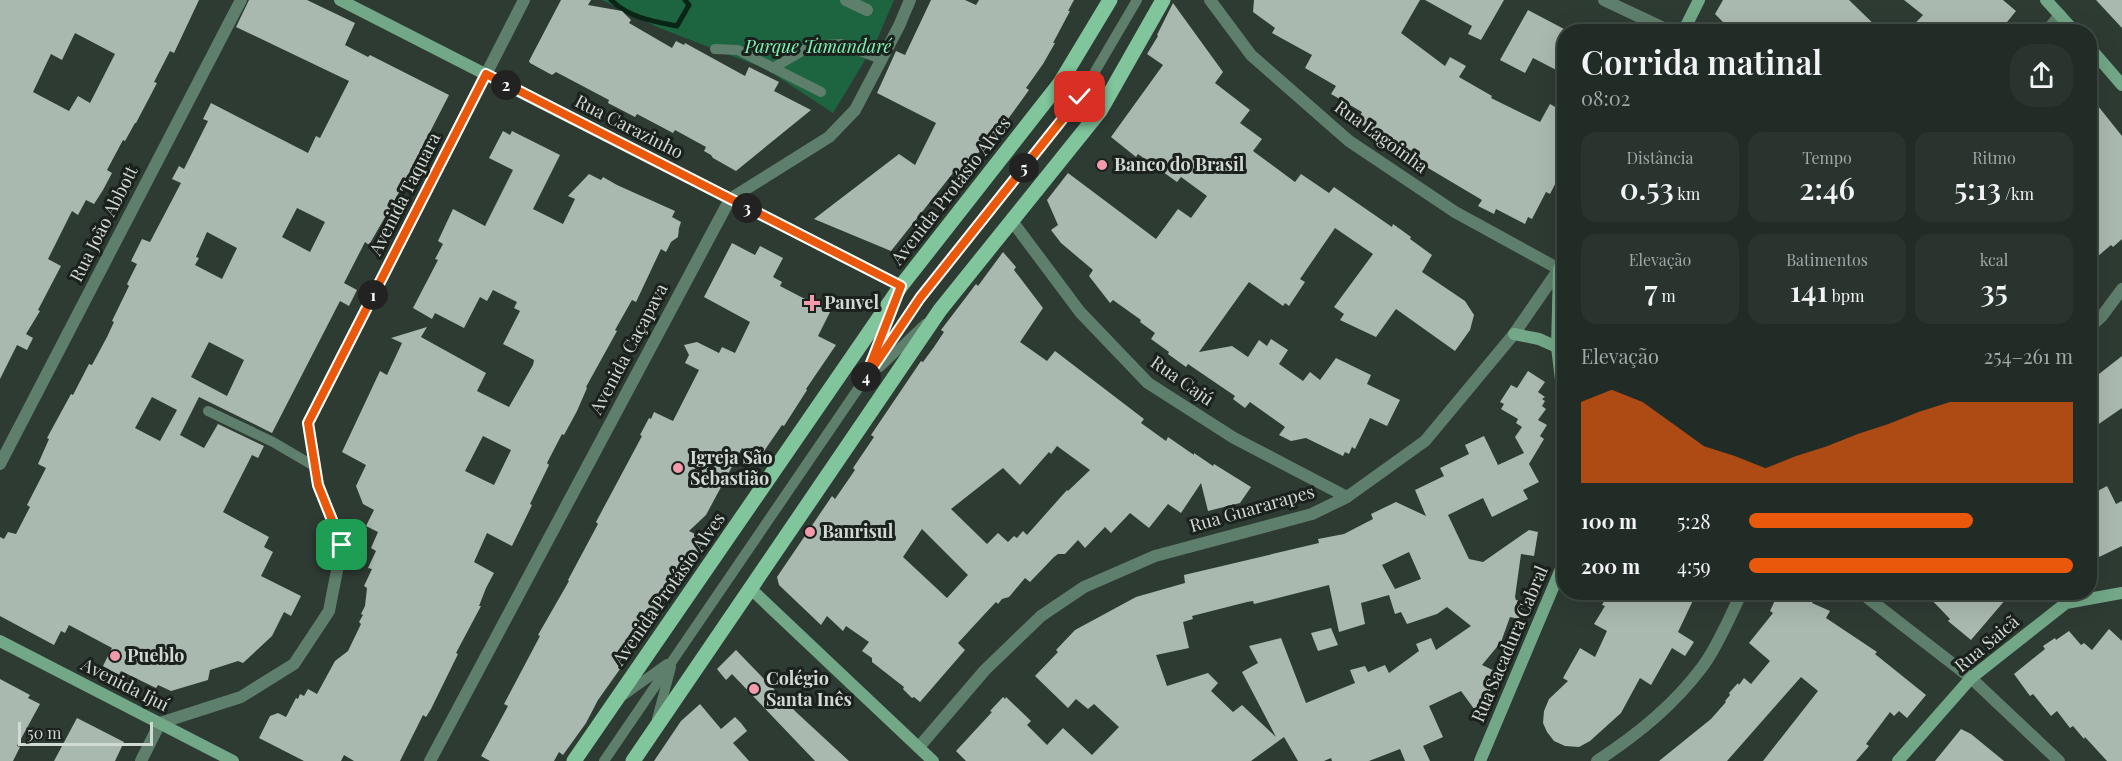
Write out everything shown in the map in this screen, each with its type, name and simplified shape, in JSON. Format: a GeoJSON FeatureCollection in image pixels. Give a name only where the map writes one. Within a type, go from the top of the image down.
{"type":"FeatureCollection","features":[{"type":"Feature","properties":{"kind":"main road","name":"Avenida Protásio Alves"},"geometry":{"type":"LineString","coordinates":[[574,761],[901,286],[1060,83],[1110,0]]}},
{"type":"Feature","properties":{"kind":"main road"},"geometry":{"type":"LineString","coordinates":[[633,761],[940,310],[1100,111],[1163,0]]}},
{"type":"Feature","properties":{"kind":"street","name":"Rua João Abbott"},"geometry":{"type":"LineString","coordinates":[[0,464],[241,0]]}},
{"type":"Feature","properties":{"kind":"street","name":"Rua Carazinho"},"geometry":{"type":"LineString","coordinates":[[340,0],[901,286]]}},
{"type":"Feature","properties":{"kind":"street","name":"Avenida Taquara"},"geometry":{"type":"LineString","coordinates":[[160,723],[241,697],[294,664],[329,611],[342,545],[318,485],[308,423],[524,0]]}},
{"type":"Feature","properties":{"kind":"street"},"geometry":{"type":"LineString","coordinates":[[846,0],[867,10]]}},
{"type":"Feature","properties":{"kind":"street","name":"Avenida Caçapava"},"geometry":{"type":"LineString","coordinates":[[430,761],[730,199],[829,137],[855,110],[910,0]]}},
{"type":"Feature","properties":{"kind":"street","name":"Rua Lagoinha"},"geometry":{"type":"LineString","coordinates":[[1210,0],[1251,55],[1349,141],[1455,212],[1557,262]]}},
{"type":"Feature","properties":{"kind":"street"},"geometry":{"type":"LineString","coordinates":[[1604,0],[1655,24]]}},
{"type":"Feature","properties":{"kind":"street"},"geometry":{"type":"LineString","coordinates":[[1687,24],[1699,0]]}},
{"type":"Feature","properties":{"kind":"street"},"geometry":{"type":"LineString","coordinates":[[2046,0],[2068,24]]}},
{"type":"Feature","properties":{"kind":"street"},"geometry":{"type":"LineString","coordinates":[[2053,24],[2061,15]]}},
{"type":"Feature","properties":{"kind":"street"},"geometry":{"type":"LineString","coordinates":[[2097,56],[2122,85]]}},
{"type":"Feature","properties":{"kind":"street","name":"Rua Cajú"},"geometry":{"type":"LineString","coordinates":[[1012,221],[1080,312],[1148,383],[1234,438],[1347,497]]}},
{"type":"Feature","properties":{"kind":"street","name":"Rua Guararapes"},"geometry":{"type":"LineString","coordinates":[[919,747],[985,670],[1041,616],[1084,587],[1155,556],[1312,514],[1347,497],[1425,441],[1514,334],[1557,273]]}},
{"type":"Feature","properties":{"kind":"street"},"geometry":{"type":"LineString","coordinates":[[2097,321],[2122,289]]}},
{"type":"Feature","properties":{"kind":"street"},"geometry":{"type":"LineString","coordinates":[[1514,334],[1539,339],[1557,347]]}},
{"type":"Feature","properties":{"kind":"street","name":"Rua Sacadura Cabral"},"geometry":{"type":"LineString","coordinates":[[1480,761],[1557,578]]}},
{"type":"Feature","properties":{"kind":"street"},"geometry":{"type":"LineString","coordinates":[[751,589],[933,761]]}},
{"type":"Feature","properties":{"kind":"street","name":"Rua Saicã"},"geometry":{"type":"LineString","coordinates":[[2097,597],[2122,593]]}},
{"type":"Feature","properties":{"kind":"street"},"geometry":{"type":"LineString","coordinates":[[1598,761],[1630,739],[1672,704],[1704,664],[1738,600]]}},
{"type":"Feature","properties":{"kind":"street"},"geometry":{"type":"LineString","coordinates":[[1870,600],[1971,678],[2059,761]]}},
{"type":"Feature","properties":{"kind":"street","name":"Rua Saicã"},"geometry":{"type":"LineString","coordinates":[[1898,761],[1971,678],[2066,603],[2083,600]]}},
{"type":"Feature","properties":{"kind":"street","name":"Avenida Ijuí"},"geometry":{"type":"LineString","coordinates":[[0,641],[233,761]]}},
{"type":"Feature","properties":{"kind":"street"},"geometry":{"type":"LineString","coordinates":[[141,761],[160,723]]}},
{"type":"Feature","properties":{"kind":"lane"},"geometry":{"type":"LineString","coordinates":[[604,761],[920,298],[1080,97],[1137,0]]}},
{"type":"Feature","properties":{"kind":"lane"},"geometry":{"type":"LineString","coordinates":[[773,68],[811,46],[841,44],[881,59]]}},
{"type":"Feature","properties":{"kind":"lane"},"geometry":{"type":"LineString","coordinates":[[715,49],[738,50],[821,92]]}},
{"type":"Feature","properties":{"kind":"lane"},"geometry":{"type":"LineString","coordinates":[[864,381],[901,286]]}},
{"type":"Feature","properties":{"kind":"lane"},"geometry":{"type":"LineString","coordinates":[[864,381],[940,310]]}},
{"type":"Feature","properties":{"kind":"lane"},"geometry":{"type":"LineString","coordinates":[[208,411],[273,442],[314,466]]}},
{"type":"Feature","properties":{"kind":"lane"},"geometry":{"type":"LineString","coordinates":[[615,702],[674,658]]}},
{"type":"Feature","properties":{"kind":"lane"},"geometry":{"type":"LineString","coordinates":[[655,729],[674,658]]}},
{"type":"Feature","properties":{"kind":"green space","name":"Parque Tamandaré"},"geometry":{"type":"Polygon","coordinates":[[[602,0],[894,0],[876,42],[833,113],[766,69],[657,27],[602,0]]]}},
{"type":"Feature","properties":{"kind":"building"},"geometry":{"type":"Polygon","coordinates":[[[0,0],[199,0],[174,53],[170,51],[154,82],[157,83],[136,123],[125,141],[123,140],[107,170],[112,173],[103,190],[94,204],[86,200],[78,215],[72,211],[48,259],[61,266],[38,310],[40,311],[26,334],[33,338],[27,350],[17,345],[0,379],[0,0]],[[75,33],[62,60],[51,54],[33,92],[69,111],[78,96],[90,103],[115,54],[75,33]]]}},
{"type":"Feature","properties":{"kind":"building"},"geometry":{"type":"Polygon","coordinates":[[[249,0],[307,0],[355,23],[345,45],[368,57],[370,55],[449,95],[396,198],[369,245],[365,242],[344,283],[357,290],[349,306],[340,301],[272,433],[199,397],[180,435],[204,448],[218,424],[264,446],[258,458],[252,455],[223,512],[269,537],[264,547],[273,552],[261,576],[301,596],[291,616],[284,612],[272,636],[243,663],[238,661],[210,670],[208,680],[171,691],[158,685],[156,688],[121,671],[119,675],[103,666],[112,648],[69,625],[65,633],[61,631],[54,645],[0,616],[0,537],[4,539],[8,532],[16,534],[30,507],[27,505],[46,468],[38,464],[49,439],[47,438],[71,394],[73,395],[89,364],[92,365],[107,337],[137,264],[131,261],[142,239],[150,242],[181,183],[172,179],[179,166],[184,169],[208,121],[203,119],[211,103],[308,153],[316,136],[320,138],[349,81],[236,27],[249,0]],[[297,208],[282,237],[310,252],[325,222],[297,208]],[[207,232],[196,257],[199,258],[195,265],[222,279],[237,248],[207,232]],[[209,342],[191,377],[227,396],[244,360],[209,342]],[[152,397],[135,428],[160,441],[177,410],[152,397]]]}},
{"type":"Feature","properties":{"kind":"building"},"geometry":{"type":"Polygon","coordinates":[[[561,0],[591,0],[588,5],[622,11],[631,20],[629,23],[672,48],[676,41],[684,45],[685,43],[745,76],[749,67],[779,82],[774,91],[811,110],[736,171],[704,151],[706,147],[675,130],[673,133],[637,114],[635,117],[608,103],[609,100],[556,72],[552,75],[530,63],[561,0]]]}},
{"type":"Feature","properties":{"kind":"building"},"geometry":{"type":"Polygon","coordinates":[[[931,0],[965,0],[976,5],[979,0],[1074,0],[1053,43],[1055,43],[1026,88],[1029,90],[1008,119],[991,136],[961,176],[953,173],[891,251],[814,219],[899,154],[915,165],[936,123],[877,93],[896,51],[905,55],[931,0]]]}},
{"type":"Feature","properties":{"kind":"building"},"geometry":{"type":"Polygon","coordinates":[[[1254,0],[1420,0],[1401,33],[1445,66],[1450,57],[1466,66],[1459,77],[1492,96],[1491,98],[1540,122],[1550,104],[1557,108],[1557,180],[1550,194],[1546,192],[1532,219],[1528,217],[1525,224],[1496,209],[1494,214],[1478,206],[1482,200],[1418,162],[1420,159],[1359,123],[1362,112],[1331,94],[1336,86],[1305,68],[1312,55],[1272,33],[1275,28],[1253,12],[1254,0]]]}},
{"type":"Feature","properties":{"kind":"building"},"geometry":{"type":"Polygon","coordinates":[[[1425,0],[1504,0],[1481,40],[1468,34],[1472,26],[1425,0]]]}},
{"type":"Feature","properties":{"kind":"building"},"geometry":{"type":"Polygon","coordinates":[[[1723,0],[1849,0],[1874,24],[1725,24],[1715,14],[1723,0]]]}},
{"type":"Feature","properties":{"kind":"building"},"geometry":{"type":"Polygon","coordinates":[[[1904,0],[2003,0],[2016,11],[2005,24],[1915,24],[1923,15],[1904,0]]]}},
{"type":"Feature","properties":{"kind":"building"},"geometry":{"type":"Polygon","coordinates":[[[2096,0],[2122,0],[2122,28],[2096,0]]]}},
{"type":"Feature","properties":{"kind":"building"},"geometry":{"type":"Polygon","coordinates":[[[1173,3],[1223,72],[1215,83],[1250,110],[1240,123],[1262,139],[1253,151],[1295,182],[1301,174],[1329,193],[1334,187],[1392,227],[1393,224],[1411,237],[1410,239],[1432,255],[1422,272],[1465,301],[1474,315],[1470,330],[1455,351],[1396,309],[1376,337],[1340,320],[1344,314],[1334,307],[1373,254],[1335,228],[1300,279],[1305,282],[1289,306],[1285,303],[1283,306],[1249,282],[1199,352],[1232,346],[1248,357],[1259,340],[1267,346],[1271,339],[1288,350],[1279,364],[1303,381],[1310,372],[1320,380],[1336,358],[1371,375],[1367,384],[1400,400],[1387,426],[1370,418],[1355,449],[1352,447],[1349,454],[1345,452],[1343,456],[1306,438],[1291,441],[1279,435],[1285,427],[1250,402],[1245,408],[1233,399],[1235,396],[1188,364],[1186,367],[1168,354],[1169,352],[1151,339],[1155,333],[1140,322],[1141,320],[1113,300],[1110,303],[1089,276],[1093,270],[1061,243],[1051,230],[1058,225],[1047,200],[1068,173],[1156,239],[1178,209],[1191,218],[1207,196],[1181,177],[1177,182],[1138,154],[1136,157],[1111,137],[1163,65],[1147,54],[1173,3]]]}},
{"type":"Feature","properties":{"kind":"building"},"geometry":{"type":"Polygon","coordinates":[[[1528,10],[1557,25],[1557,70],[1533,58],[1525,73],[1500,60],[1528,10]]]}},
{"type":"Feature","properties":{"kind":"building"},"geometry":{"type":"Polygon","coordinates":[[[2097,105],[2122,136],[2122,239],[2113,247],[2111,245],[2097,257],[2097,105]]]}},
{"type":"Feature","properties":{"kind":"building"},"geometry":{"type":"Polygon","coordinates":[[[503,131],[510,135],[512,131],[560,155],[533,209],[563,224],[575,199],[568,196],[589,174],[601,180],[603,177],[675,211],[672,217],[681,222],[678,237],[671,242],[666,252],[661,249],[636,302],[632,300],[615,330],[617,331],[586,387],[577,411],[547,463],[549,465],[512,546],[487,533],[474,562],[494,573],[479,606],[481,606],[456,653],[458,654],[431,709],[426,717],[423,715],[400,761],[354,761],[344,755],[341,761],[304,761],[259,738],[270,716],[278,713],[286,717],[296,698],[298,699],[300,694],[304,696],[308,689],[317,694],[335,661],[348,651],[361,624],[359,622],[363,615],[361,614],[365,606],[367,588],[364,586],[372,569],[368,568],[376,551],[371,548],[378,532],[366,526],[374,510],[363,504],[356,486],[366,465],[342,452],[380,371],[387,375],[402,343],[391,338],[427,327],[421,337],[486,373],[477,391],[509,407],[533,365],[534,360],[503,344],[520,311],[514,308],[517,302],[493,290],[487,301],[480,297],[464,328],[435,313],[432,319],[413,308],[438,260],[435,259],[443,244],[438,241],[453,209],[485,226],[513,170],[489,158],[503,131]],[[483,436],[465,471],[494,485],[511,450],[483,436]]]}},
{"type":"Feature","properties":{"kind":"building"},"geometry":{"type":"Polygon","coordinates":[[[732,243],[755,255],[760,246],[783,258],[773,277],[782,282],[780,286],[830,312],[818,336],[836,345],[784,426],[782,425],[760,457],[742,448],[706,515],[689,531],[707,540],[646,633],[642,631],[586,723],[563,755],[559,752],[554,761],[490,761],[481,756],[508,706],[504,704],[540,636],[538,635],[598,524],[596,522],[642,436],[640,435],[649,418],[651,419],[654,412],[673,421],[699,370],[685,363],[689,355],[684,345],[697,342],[719,353],[722,347],[735,353],[750,322],[704,297],[732,243]]]}},
{"type":"Feature","properties":{"kind":"building"},"geometry":{"type":"Polygon","coordinates":[[[1003,252],[1016,267],[1014,270],[1043,308],[1020,342],[1047,361],[1055,351],[1144,419],[1141,423],[1166,441],[1168,437],[1194,455],[1194,453],[1251,487],[1240,503],[1208,511],[1201,483],[1181,513],[1168,504],[1149,528],[1130,513],[1111,533],[1105,527],[1085,548],[1078,540],[1065,554],[1058,554],[1054,557],[1030,582],[1025,578],[1009,597],[1002,599],[998,604],[996,602],[958,643],[965,650],[920,702],[912,698],[903,689],[904,687],[872,662],[872,658],[862,651],[869,642],[846,626],[843,631],[827,616],[821,625],[779,585],[777,577],[832,496],[835,499],[855,470],[853,468],[874,437],[871,435],[921,361],[923,362],[944,332],[941,330],[976,284],[978,286],[1003,252]],[[1057,446],[1020,485],[1003,468],[951,509],[987,544],[998,533],[1008,542],[1014,536],[1017,538],[1023,531],[1027,535],[1067,490],[1090,470],[1057,446]],[[922,529],[903,557],[947,598],[968,575],[922,529]]]}},
{"type":"Feature","properties":{"kind":"building"},"geometry":{"type":"Polygon","coordinates":[[[2122,356],[2122,408],[2097,425],[2097,376],[2122,356]]]}},
{"type":"Feature","properties":{"kind":"building"},"geometry":{"type":"Polygon","coordinates":[[[1528,371],[1545,382],[1538,392],[1545,397],[1542,399],[1545,401],[1542,406],[1546,409],[1538,420],[1547,425],[1540,436],[1544,439],[1529,464],[1539,482],[1523,490],[1528,499],[1492,517],[1483,498],[1448,515],[1469,559],[1483,562],[1529,530],[1538,532],[1534,556],[1521,554],[1515,597],[1516,600],[1523,602],[1519,619],[1510,617],[1501,642],[1482,665],[1499,673],[1480,717],[1461,691],[1429,706],[1443,737],[1423,746],[1430,761],[1405,761],[1400,749],[1369,761],[1332,761],[1331,758],[1324,761],[1298,761],[1284,737],[1251,761],[966,761],[956,751],[992,712],[990,711],[1003,697],[1005,699],[1006,697],[1031,721],[1027,725],[1047,745],[1063,728],[1092,755],[1119,727],[1094,704],[1088,709],[1076,699],[1068,708],[1035,676],[1075,630],[1136,597],[1185,583],[1184,575],[1319,543],[1318,539],[1344,534],[1373,519],[1371,514],[1396,502],[1426,516],[1415,490],[1444,476],[1440,468],[1469,454],[1465,445],[1484,436],[1498,465],[1524,453],[1515,437],[1522,427],[1516,423],[1518,419],[1501,409],[1504,404],[1500,402],[1511,385],[1517,388],[1528,371]],[[1409,552],[1382,565],[1395,589],[1421,579],[1409,552]],[[1329,585],[1254,604],[1253,601],[1247,602],[1192,616],[1193,619],[1183,622],[1189,648],[1156,655],[1167,686],[1208,673],[1218,683],[1211,691],[1233,712],[1242,705],[1276,737],[1242,672],[1258,663],[1249,646],[1281,638],[1306,703],[1355,683],[1350,670],[1365,666],[1368,672],[1385,665],[1389,673],[1419,651],[1416,644],[1431,638],[1436,650],[1471,626],[1447,607],[1437,614],[1407,624],[1401,612],[1395,614],[1389,595],[1361,603],[1365,624],[1339,632],[1329,585]]]}},
{"type":"Feature","properties":{"kind":"building"},"geometry":{"type":"Polygon","coordinates":[[[2107,486],[2116,504],[2122,501],[2122,546],[2097,558],[2097,491],[2107,486]]]}},
{"type":"Feature","properties":{"kind":"building"},"geometry":{"type":"Polygon","coordinates":[[[1605,600],[1693,600],[1678,632],[1694,642],[1685,656],[1672,648],[1651,685],[1640,678],[1621,713],[1590,741],[1579,747],[1565,746],[1554,741],[1547,732],[1543,723],[1544,711],[1549,699],[1568,681],[1563,678],[1580,648],[1595,657],[1607,631],[1594,624],[1605,606],[1602,605],[1605,600]]]}},
{"type":"Feature","properties":{"kind":"building"},"geometry":{"type":"Polygon","coordinates":[[[1775,600],[1813,600],[1812,603],[1830,611],[1826,618],[1877,652],[1875,654],[1926,695],[1907,718],[1899,711],[1894,716],[1890,712],[1866,744],[1869,746],[1856,761],[1763,761],[1818,691],[1801,677],[1727,761],[1659,761],[1711,719],[1726,702],[1729,693],[1738,683],[1739,685],[1744,678],[1751,684],[1770,661],[1749,643],[1773,613],[1770,611],[1775,600]]]}},
{"type":"Feature","properties":{"kind":"building"},"geometry":{"type":"Polygon","coordinates":[[[1932,600],[2005,600],[1971,640],[1948,621],[1950,619],[1932,600]]]}},
{"type":"Feature","properties":{"kind":"building"},"geometry":{"type":"Polygon","coordinates":[[[1331,628],[1338,645],[1318,651],[1311,633],[1331,628]]]}},
{"type":"Feature","properties":{"kind":"building"},"geometry":{"type":"Polygon","coordinates":[[[2109,629],[2122,641],[2122,761],[2107,761],[2073,726],[2070,728],[2057,711],[2051,716],[2033,694],[2030,696],[2014,674],[2045,649],[2043,646],[2069,631],[2081,645],[2084,643],[2092,650],[2109,629]]]}},
{"type":"Feature","properties":{"kind":"building"},"geometry":{"type":"Polygon","coordinates":[[[736,650],[796,712],[849,761],[815,761],[732,674],[726,680],[717,669],[736,650]]]}},
{"type":"Feature","properties":{"kind":"building"},"geometry":{"type":"Polygon","coordinates":[[[0,679],[30,695],[28,698],[40,704],[17,746],[20,747],[13,761],[0,761],[0,679]]]}},
{"type":"Feature","properties":{"kind":"building"},"geometry":{"type":"Polygon","coordinates":[[[700,704],[721,729],[735,717],[741,723],[747,731],[733,743],[749,761],[654,761],[681,721],[700,704]]]}},
{"type":"Feature","properties":{"kind":"building"},"geometry":{"type":"Polygon","coordinates":[[[77,718],[124,742],[115,761],[54,761],[77,718]]]}},
{"type":"Feature","properties":{"kind":"building"},"geometry":{"type":"Polygon","coordinates":[[[1961,729],[1971,734],[2004,761],[1935,761],[1961,729]]]}},
{"type":"Feature","properties":{"kind":"waterway"},"geometry":{"type":"LineString","coordinates":[[611,0],[633,15],[677,26],[689,5],[685,0]]}},
{"type":"Feature","properties":{"kind":"place","name":"Banco do Brasil"},"geometry":{"type":"Point","coordinates":[1102,165]}},
{"type":"Feature","properties":{"kind":"place","name":"Panvel"},"geometry":{"type":"Point","coordinates":[812,303]}},
{"type":"Feature","properties":{"kind":"place","name":"Igreja São Sebastião"},"geometry":{"type":"Point","coordinates":[678,468]}},
{"type":"Feature","properties":{"kind":"place","name":"Banrisul"},"geometry":{"type":"Point","coordinates":[810,532]}},
{"type":"Feature","properties":{"kind":"place","name":"Pueblo"},"geometry":{"type":"Point","coordinates":[115,656]}},
{"type":"Feature","properties":{"kind":"place","name":"Colégio Santa Inês"},"geometry":{"type":"Point","coordinates":[754,689]}},
{"type":"Feature","properties":{"kind":"route"},"geometry":{"type":"LineString","coordinates":[[342,545],[318,485],[308,423],[486,74],[901,286],[864,381],[920,298],[1080,97]]}}]}
